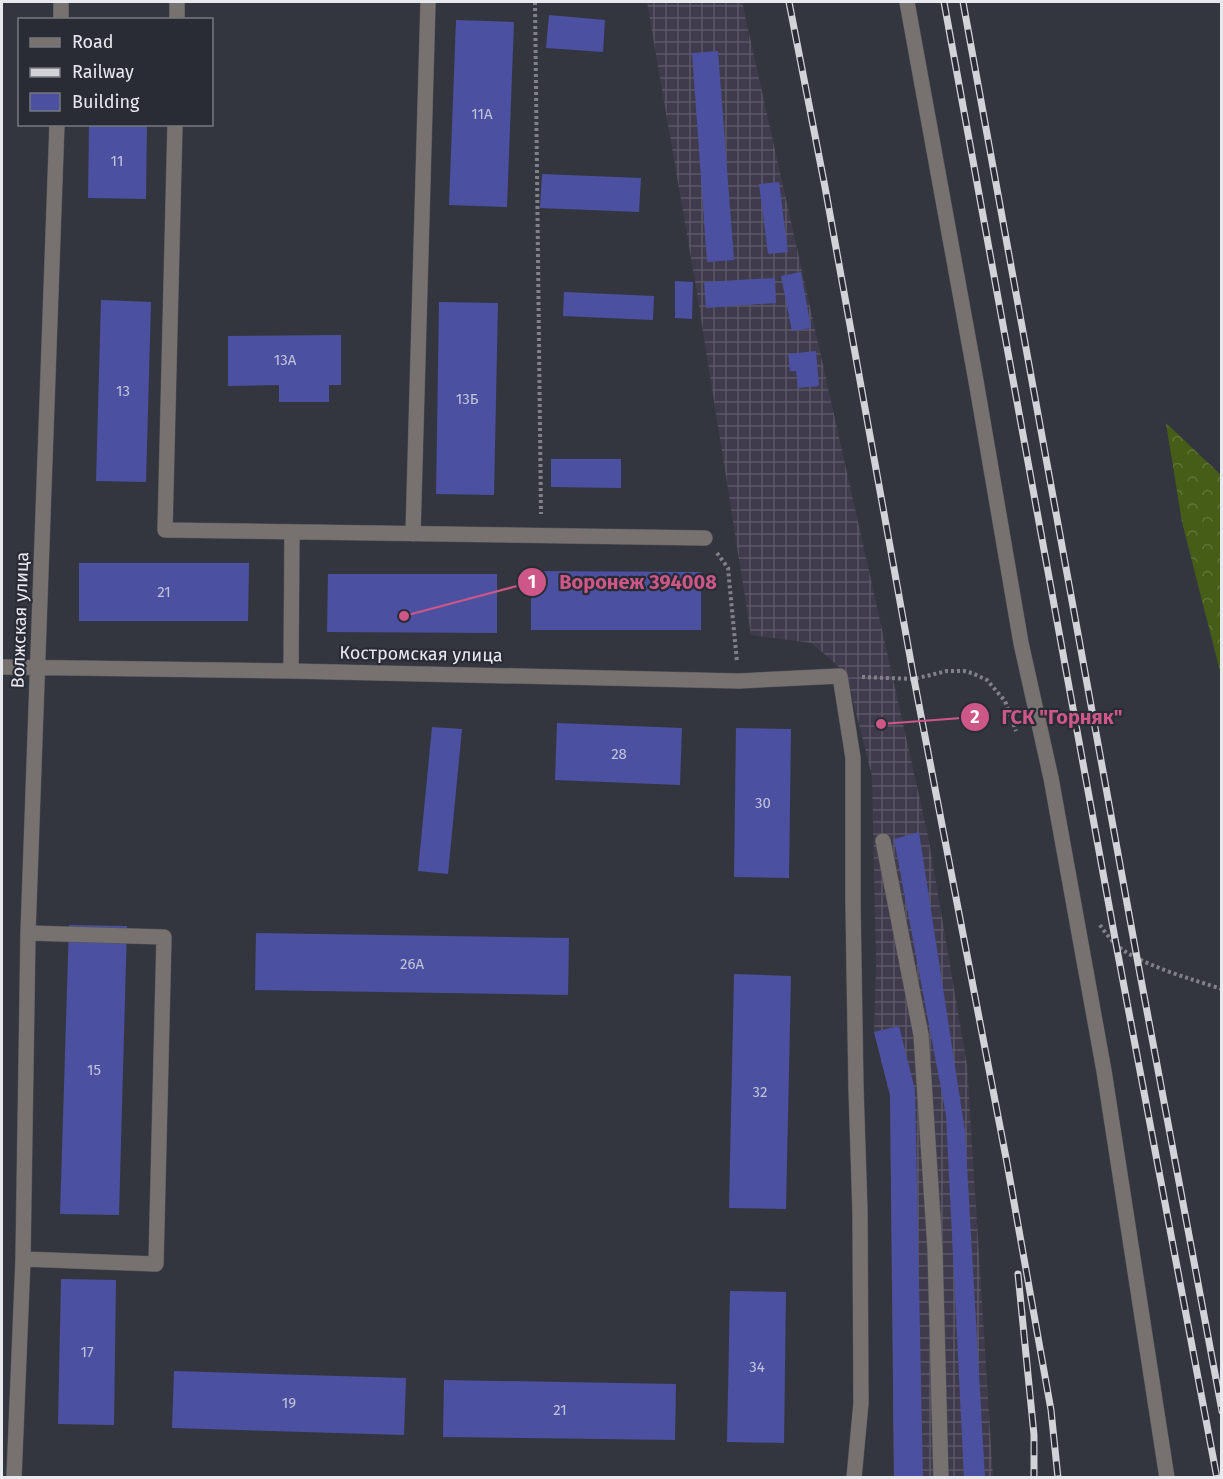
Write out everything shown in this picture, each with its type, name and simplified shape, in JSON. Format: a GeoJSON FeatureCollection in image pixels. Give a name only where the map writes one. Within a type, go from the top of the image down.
{"type":"FeatureCollection","features":[{"type":"Feature","properties":{"kind":"street"},"geometry":{"type":"LineString","coordinates":[[61,2],[61,18]]}},
{"type":"Feature","properties":{"kind":"street"},"geometry":{"type":"LineString","coordinates":[[177,2],[177,18]]}},
{"type":"Feature","properties":{"kind":"street"},"geometry":{"type":"LineString","coordinates":[[413,534],[428,2]]}},
{"type":"Feature","properties":{"kind":"street"},"geometry":{"type":"LineString","coordinates":[[907,2],[1022,643],[1051,778],[1104,1071],[1167,1478]]}},
{"type":"Feature","properties":{"kind":"street","name":"Волжская улица"},"geometry":{"type":"LineString","coordinates":[[14,1478],[23,1259],[28,933],[57,126]]}},
{"type":"Feature","properties":{"kind":"street"},"geometry":{"type":"LineString","coordinates":[[175,126],[165,530],[705,538]]}},
{"type":"Feature","properties":{"kind":"street"},"geometry":{"type":"LineString","coordinates":[[291,671],[292,532]]}},
{"type":"Feature","properties":{"kind":"street","name":"Костромская улица"},"geometry":{"type":"LineString","coordinates":[[2,667],[739,681],[840,676],[853,758],[853,904],[861,1355],[861,1403],[854,1478]]}},
{"type":"Feature","properties":{"kind":"street"},"geometry":{"type":"LineString","coordinates":[[883,841],[921,1035],[935,1249],[941,1478]]}},
{"type":"Feature","properties":{"kind":"street"},"geometry":{"type":"LineString","coordinates":[[23,1259],[156,1264],[164,948],[164,937],[28,933]]}},
{"type":"Feature","properties":{"kind":"path"},"geometry":{"type":"LineString","coordinates":[[535,2],[541,536]]}},
{"type":"Feature","properties":{"kind":"path"},"geometry":{"type":"LineString","coordinates":[[705,538],[728,568],[739,681]]}},
{"type":"Feature","properties":{"kind":"shaded area"},"geometry":{"type":"Polygon","coordinates":[[[647,2],[742,2],[928,836],[967,1065],[993,1477],[894,1477],[890,1096],[874,1032],[876,965],[872,776],[846,673],[812,643],[751,635],[697,293],[647,2]]]}},
{"type":"Feature","properties":{"kind":"green space"},"geometry":{"type":"Polygon","coordinates":[[[1166,423],[1221,475],[1221,675],[1182,522],[1166,423]]]}},
{"type":"Feature","properties":{"kind":"building"},"geometry":{"type":"Polygon","coordinates":[[[549,15],[605,20],[603,52],[546,48],[549,15]]]}},
{"type":"Feature","properties":{"kind":"building"},"geometry":{"type":"Polygon","coordinates":[[[456,20],[514,22],[507,207],[449,205],[456,20]]]}},
{"type":"Feature","properties":{"kind":"building"},"geometry":{"type":"Polygon","coordinates":[[[718,51],[734,260],[707,262],[692,53],[718,51]]]}},
{"type":"Feature","properties":{"kind":"building"},"geometry":{"type":"Polygon","coordinates":[[[89,126],[147,126],[146,199],[88,198],[89,126]]]}},
{"type":"Feature","properties":{"kind":"building"},"geometry":{"type":"Polygon","coordinates":[[[542,174],[641,178],[639,212],[540,208],[542,174]]]}},
{"type":"Feature","properties":{"kind":"building"},"geometry":{"type":"Polygon","coordinates":[[[779,182],[788,252],[768,254],[759,184],[779,182]]]}},
{"type":"Feature","properties":{"kind":"building"},"geometry":{"type":"Polygon","coordinates":[[[801,272],[811,328],[792,331],[781,276],[801,272]]]}},
{"type":"Feature","properties":{"kind":"building"},"geometry":{"type":"Polygon","coordinates":[[[775,278],[776,303],[706,308],[704,282],[775,278]]]}},
{"type":"Feature","properties":{"kind":"building"},"geometry":{"type":"Polygon","coordinates":[[[675,281],[693,282],[692,319],[675,318],[675,281]]]}},
{"type":"Feature","properties":{"kind":"building"},"geometry":{"type":"Polygon","coordinates":[[[564,292],[654,296],[653,320],[563,316],[564,292]]]}},
{"type":"Feature","properties":{"kind":"building"},"geometry":{"type":"Polygon","coordinates":[[[101,300],[151,302],[146,482],[96,481],[101,300]]]}},
{"type":"Feature","properties":{"kind":"building"},"geometry":{"type":"Polygon","coordinates":[[[439,302],[498,303],[494,495],[436,494],[439,302]]]}},
{"type":"Feature","properties":{"kind":"building"},"geometry":{"type":"Polygon","coordinates":[[[341,335],[341,385],[329,385],[329,402],[279,402],[279,385],[228,386],[228,336],[341,335]]]}},
{"type":"Feature","properties":{"kind":"building"},"geometry":{"type":"Polygon","coordinates":[[[816,351],[819,386],[798,388],[796,371],[790,371],[788,354],[816,351]]]}},
{"type":"Feature","properties":{"kind":"building"},"geometry":{"type":"Polygon","coordinates":[[[551,459],[621,459],[621,488],[551,487],[551,459]]]}},
{"type":"Feature","properties":{"kind":"building"},"geometry":{"type":"Polygon","coordinates":[[[79,563],[249,563],[248,621],[79,621],[79,563]]]}},
{"type":"Feature","properties":{"kind":"building"},"geometry":{"type":"Polygon","coordinates":[[[531,571],[701,572],[701,630],[531,630],[531,571]]]}},
{"type":"Feature","properties":{"kind":"building"},"geometry":{"type":"Polygon","coordinates":[[[328,574],[497,574],[497,633],[327,632],[328,574]]]}},
{"type":"Feature","properties":{"kind":"building"},"geometry":{"type":"Polygon","coordinates":[[[557,723],[682,728],[680,785],[555,780],[557,723]]]}},
{"type":"Feature","properties":{"kind":"building"},"geometry":{"type":"Polygon","coordinates":[[[432,727],[462,729],[448,874],[418,871],[432,727]]]}},
{"type":"Feature","properties":{"kind":"building"},"geometry":{"type":"Polygon","coordinates":[[[736,728],[791,729],[789,878],[734,877],[736,728]]]}},
{"type":"Feature","properties":{"kind":"building"},"geometry":{"type":"Polygon","coordinates":[[[919,832],[965,1131],[985,1478],[964,1478],[946,1115],[894,839],[919,832]]]}},
{"type":"Feature","properties":{"kind":"building"},"geometry":{"type":"Polygon","coordinates":[[[69,925],[127,926],[119,1215],[60,1214],[69,925]]]}},
{"type":"Feature","properties":{"kind":"building"},"geometry":{"type":"Polygon","coordinates":[[[256,933],[569,938],[568,995],[255,990],[256,933]]]}},
{"type":"Feature","properties":{"kind":"building"},"geometry":{"type":"Polygon","coordinates":[[[734,974],[791,976],[786,1209],[729,1208],[734,974]]]}},
{"type":"Feature","properties":{"kind":"building"},"geometry":{"type":"Polygon","coordinates":[[[899,1026],[915,1090],[923,1478],[894,1478],[890,1095],[874,1032],[899,1026]]]}},
{"type":"Feature","properties":{"kind":"building"},"geometry":{"type":"Polygon","coordinates":[[[61,1279],[116,1280],[114,1425],[58,1424],[61,1279]]]}},
{"type":"Feature","properties":{"kind":"building"},"geometry":{"type":"Polygon","coordinates":[[[730,1291],[786,1292],[784,1443],[727,1442],[730,1291]]]}},
{"type":"Feature","properties":{"kind":"building"},"geometry":{"type":"Polygon","coordinates":[[[174,1371],[406,1378],[404,1435],[172,1428],[174,1371]]]}},
{"type":"Feature","properties":{"kind":"building"},"geometry":{"type":"Polygon","coordinates":[[[444,1380],[676,1384],[675,1440],[443,1437],[444,1380]]]}},
{"type":"Feature","properties":{"kind":"railway"},"geometry":{"type":"LineString","coordinates":[[789,2],[825,187],[914,679],[1007,1163],[1051,1410],[1058,1478]]}},
{"type":"Feature","properties":{"kind":"railway"},"geometry":{"type":"LineString","coordinates":[[944,2],[1116,944],[1217,1478]]}},
{"type":"Feature","properties":{"kind":"railway"},"geometry":{"type":"LineString","coordinates":[[963,2],[1222,1411]]}},
{"type":"Feature","properties":{"kind":"railway"},"geometry":{"type":"LineString","coordinates":[[1018,1274],[1034,1435],[1034,1478]]}},
{"type":"Feature","properties":{"kind":"place","name":"Воронеж 394008"},"geometry":{"type":"Point","coordinates":[404,616]}},
{"type":"Feature","properties":{"kind":"place","name":"ГСК \"Горняк\""},"geometry":{"type":"Point","coordinates":[881,724]}}]}
